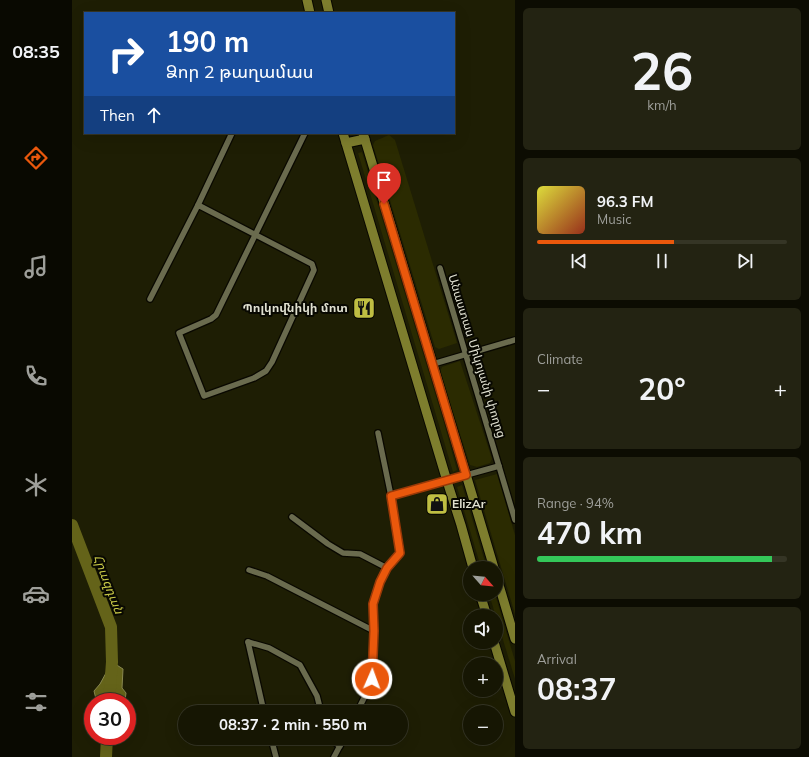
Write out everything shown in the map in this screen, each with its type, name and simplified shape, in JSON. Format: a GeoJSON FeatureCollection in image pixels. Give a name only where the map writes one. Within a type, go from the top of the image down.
{"type":"FeatureCollection","features":[{"type":"Feature","properties":{"kind":"main road"},"geometry":{"type":"LineString","coordinates":[[306,0],[310,12]]}},
{"type":"Feature","properties":{"kind":"main road"},"geometry":{"type":"LineString","coordinates":[[326,0],[329,12]]}},
{"type":"Feature","properties":{"kind":"main road"},"geometry":{"type":"LineString","coordinates":[[344,134],[471,561]]}},
{"type":"Feature","properties":{"kind":"main road"},"geometry":{"type":"LineString","coordinates":[[346,143],[364,136],[492,561]]}},
{"type":"Feature","properties":{"kind":"main road"},"geometry":{"type":"LineString","coordinates":[[503,600],[515,640]]}},
{"type":"Feature","properties":{"kind":"main road"},"geometry":{"type":"LineString","coordinates":[[496,649],[515,712]]}},
{"type":"Feature","properties":{"kind":"street"},"geometry":{"type":"LineString","coordinates":[[150,299],[198,205],[232,134]]}},
{"type":"Feature","properties":{"kind":"street"},"geometry":{"type":"LineString","coordinates":[[198,205],[256,235],[312,264],[314,270],[272,362],[266,371],[254,378],[204,396],[179,333],[211,319],[216,315],[256,235],[305,134]]}},
{"type":"Feature","properties":{"kind":"street","name":"Անաստաս Միկոյանի փողոց"},"geometry":{"type":"LineString","coordinates":[[440,268],[515,520]]}},
{"type":"Feature","properties":{"kind":"street"},"geometry":{"type":"LineString","coordinates":[[433,364],[515,340]]}},
{"type":"Feature","properties":{"kind":"street"},"geometry":{"type":"LineString","coordinates":[[360,705],[372,679],[374,631],[373,604],[380,582],[387,568],[400,553],[391,496],[378,433]]}},
{"type":"Feature","properties":{"kind":"street"},"geometry":{"type":"LineString","coordinates":[[391,496],[499,466]]}},
{"type":"Feature","properties":{"kind":"street"},"geometry":{"type":"LineString","coordinates":[[292,517],[328,544],[343,553],[360,554],[387,568]]}},
{"type":"Feature","properties":{"kind":"street"},"geometry":{"type":"LineString","coordinates":[[249,570],[267,576],[374,631]]}},
{"type":"Feature","properties":{"kind":"street"},"geometry":{"type":"LineString","coordinates":[[262,705],[248,642],[269,648],[300,665],[317,696],[319,705]]}},
{"type":"Feature","properties":{"kind":"street"},"geometry":{"type":"LineString","coordinates":[[273,745],[276,757]]}},
{"type":"Feature","properties":{"kind":"street"},"geometry":{"type":"LineString","coordinates":[[334,757],[340,746]]}},
{"type":"Feature","properties":{"kind":"shaded area"},"geometry":{"type":"Polygon","coordinates":[[[389,135],[395,140],[457,343],[439,349],[435,347],[373,145],[375,141],[389,135]]]}},
{"type":"Feature","properties":{"kind":"shaded area"},"geometry":{"type":"Polygon","coordinates":[[[362,152],[444,423],[457,470],[453,472],[358,153],[362,152]]]}},
{"type":"Feature","properties":{"kind":"shaded area"},"geometry":{"type":"Polygon","coordinates":[[[460,361],[492,459],[490,463],[477,467],[470,465],[440,372],[442,367],[460,361]]]}},
{"type":"Feature","properties":{"kind":"shaded area"},"geometry":{"type":"Polygon","coordinates":[[[497,474],[515,535],[515,614],[503,574],[503,561],[499,561],[475,480],[497,474]]]}},
{"type":"Feature","properties":{"kind":"shaded area"},"geometry":{"type":"Polygon","coordinates":[[[462,485],[485,561],[479,561],[457,487],[462,485]]]}},
{"type":"Feature","properties":{"kind":"shaded area"},"geometry":{"type":"Polygon","coordinates":[[[491,601],[497,601],[499,609],[494,609],[491,601]]]}},
{"type":"Feature","properties":{"kind":"shaded area"},"geometry":{"type":"Polygon","coordinates":[[[503,621],[515,661],[515,679],[503,640],[503,621]]]}},
{"type":"Feature","properties":{"kind":"shaded area"},"geometry":{"type":"Polygon","coordinates":[[[112,662],[123,669],[122,688],[126,693],[94,693],[94,691],[100,684],[112,662]]]}},
{"type":"Feature","properties":{"kind":"waterway","name":"Հրազդան"},"geometry":{"type":"LineString","coordinates":[[72,525],[111,627],[112,662],[110,693]]}},
{"type":"Feature","properties":{"kind":"waterway","name":"Հրազդան"},"geometry":{"type":"LineString","coordinates":[[106,757],[107,745]]}},
{"type":"Feature","properties":{"kind":"place","name":"Պոլկովնիկի մոտ"},"geometry":{"type":"Point","coordinates":[364,308]}},
{"type":"Feature","properties":{"kind":"place","name":"ElizAr"},"geometry":{"type":"Point","coordinates":[437,504]}},
{"type":"Feature","properties":{"kind":"route"},"geometry":{"type":"LineString","coordinates":[[372,679],[374,631],[373,604],[380,582],[387,568],[400,553],[391,496],[466,475],[384,204]]}}]}
